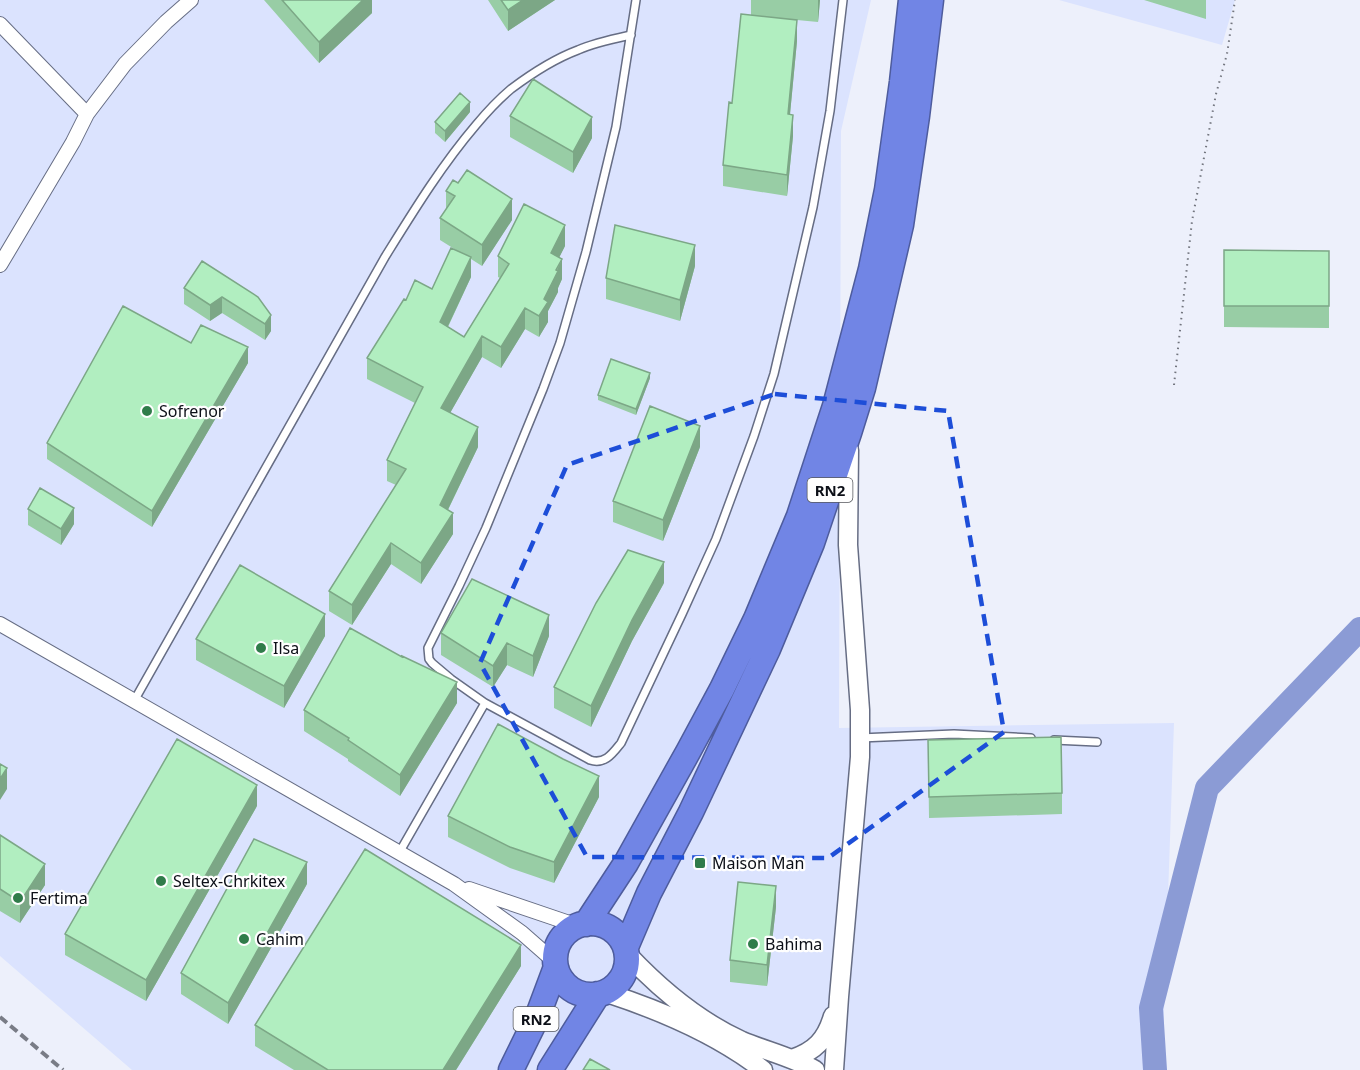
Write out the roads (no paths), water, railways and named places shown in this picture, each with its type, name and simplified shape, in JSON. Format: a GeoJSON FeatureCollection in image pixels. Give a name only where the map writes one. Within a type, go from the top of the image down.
{"type":"FeatureCollection","features":[{"type":"Feature","properties":{"kind":"highway","name":"RN2"},"geometry":{"type":"LineString","coordinates":[[511,1070],[538,1015],[556,964],[557,947],[569,931],[582,925],[626,863],[722,689],[756,619],[799,516],[835,406],[871,269],[887,190],[911,0]]}},
{"type":"Feature","properties":{"kind":"highway","name":"RN2"},"geometry":{"type":"LineString","coordinates":[[556,964],[564,984],[571,990],[590,996],[602,994],[616,986],[623,977],[627,967],[627,951],[649,893],[691,812],[768,649],[812,543],[849,433],[868,367],[901,225],[931,0]]}},
{"type":"Feature","properties":{"kind":"highway"},"geometry":{"type":"LineString","coordinates":[[582,925],[596,923],[606,926],[621,938],[627,951]]}},
{"type":"Feature","properties":{"kind":"highway","name":"RN2"},"geometry":{"type":"LineString","coordinates":[[550,1070],[602,994]]}},
{"type":"Feature","properties":{"kind":"street"},"geometry":{"type":"LineString","coordinates":[[0,265],[73,142],[87,114],[125,64],[191,0]]}},
{"type":"Feature","properties":{"kind":"street"},"geometry":{"type":"LineString","coordinates":[[0,24],[87,114]]}},
{"type":"Feature","properties":{"kind":"street"},"geometry":{"type":"LineString","coordinates":[[834,1070],[860,757],[860,710],[848,545],[849,433]]}},
{"type":"Feature","properties":{"kind":"street"},"geometry":{"type":"LineString","coordinates":[[0,624],[454,884],[522,933],[556,964]]}},
{"type":"Feature","properties":{"kind":"street"},"geometry":{"type":"LineString","coordinates":[[454,884],[521,908],[582,925]]}},
{"type":"Feature","properties":{"kind":"street"},"geometry":{"type":"LineString","coordinates":[[627,951],[647,976],[706,1022],[739,1040],[815,1070]]}},
{"type":"Feature","properties":{"kind":"street"},"geometry":{"type":"LineString","coordinates":[[602,994],[639,1003],[670,1016],[701,1031],[763,1070]]}},
{"type":"Feature","properties":{"kind":"street"},"geometry":{"type":"LineString","coordinates":[[792,1059],[806,1054],[824,1038],[839,998]]}},
{"type":"Feature","properties":{"kind":"lane"},"geometry":{"type":"LineString","coordinates":[[636,0],[613,138],[586,252],[560,343],[486,528],[428,648],[429,659],[438,669],[485,703],[596,762],[607,758],[621,743],[682,614],[716,539],[774,374],[813,207],[830,111],[843,0]]}},
{"type":"Feature","properties":{"kind":"lane"},"geometry":{"type":"LineString","coordinates":[[134,701],[385,257],[460,144],[489,109],[511,89],[535,73],[579,49],[631,35]]}},
{"type":"Feature","properties":{"kind":"lane"},"geometry":{"type":"LineString","coordinates":[[399,853],[485,703]]}},
{"type":"Feature","properties":{"kind":"lane"},"geometry":{"type":"LineString","coordinates":[[860,738],[954,734],[1038,739]]}},
{"type":"Feature","properties":{"kind":"lane"},"geometry":{"type":"LineString","coordinates":[[1050,739],[1097,742]]}},
{"type":"Feature","properties":{"kind":"waterway"},"geometry":{"type":"LineString","coordinates":[[1155,1070],[1151,1008],[1207,788],[1360,629]]}},
{"type":"Feature","properties":{"kind":"railway"},"geometry":{"type":"LineString","coordinates":[[0,1017],[63,1070]]}},
{"type":"Feature","properties":{"kind":"place","name":"Sofrenor"},"geometry":{"type":"Point","coordinates":[147,411]}},
{"type":"Feature","properties":{"kind":"place","name":"Ilsa"},"geometry":{"type":"Point","coordinates":[261,648]}},
{"type":"Feature","properties":{"kind":"place","name":"Maison Man"},"geometry":{"type":"Point","coordinates":[700,863]}},
{"type":"Feature","properties":{"kind":"place","name":"Seltex-Chrkitex"},"geometry":{"type":"Point","coordinates":[161,881]}},
{"type":"Feature","properties":{"kind":"place","name":"Fertima"},"geometry":{"type":"Point","coordinates":[18,898]}},
{"type":"Feature","properties":{"kind":"place","name":"Cahim"},"geometry":{"type":"Point","coordinates":[244,939]}},
{"type":"Feature","properties":{"kind":"place","name":"Bahima"},"geometry":{"type":"Point","coordinates":[753,944]}}]}
